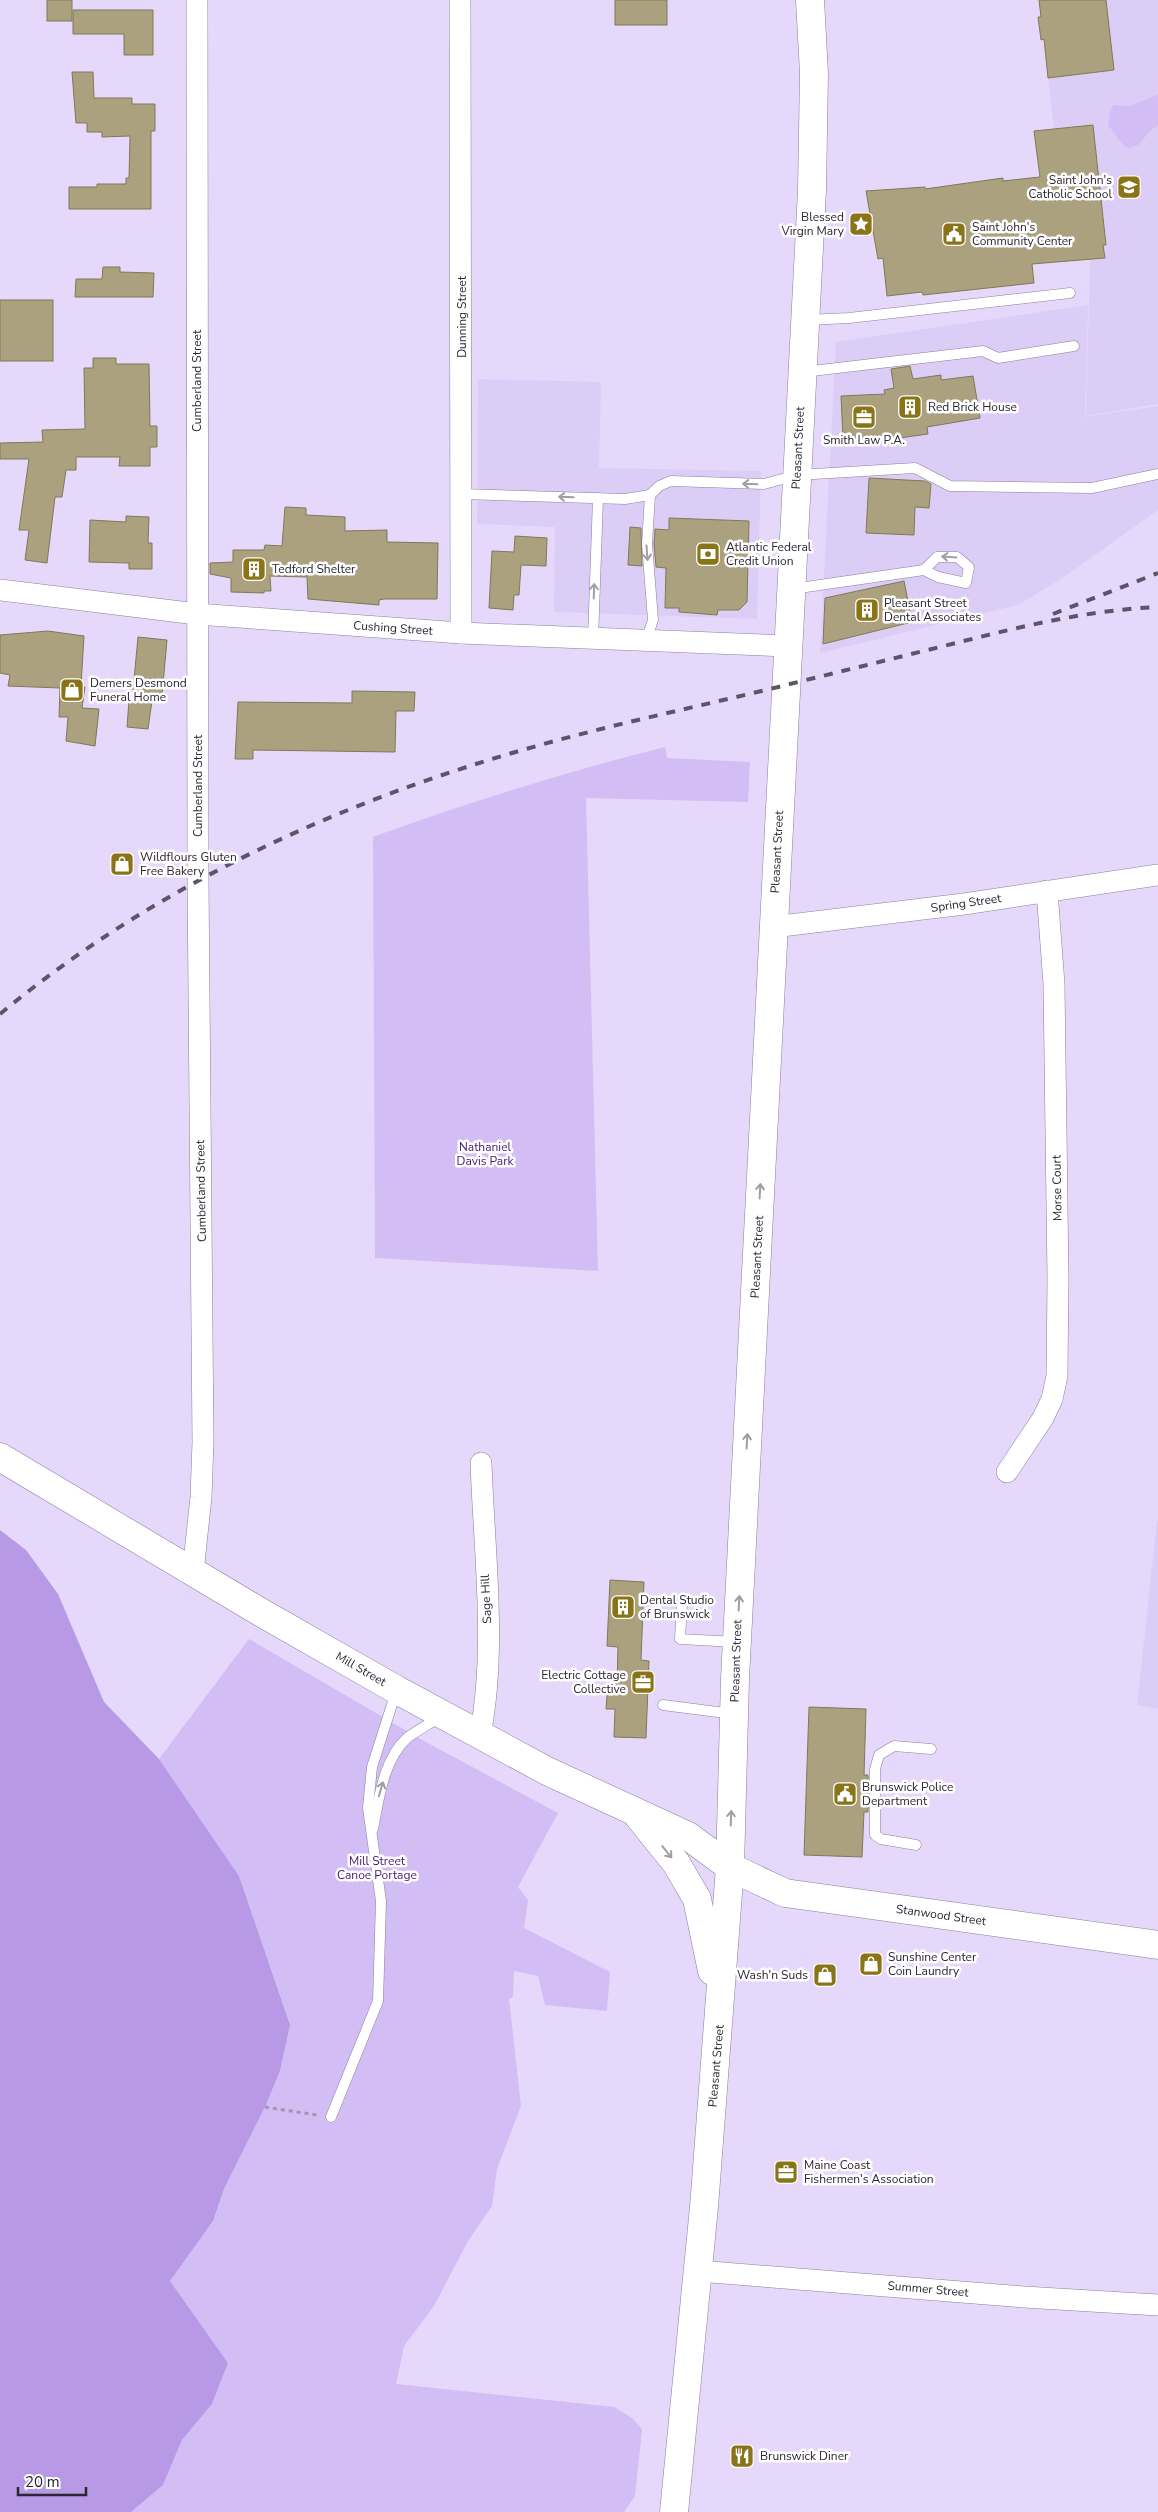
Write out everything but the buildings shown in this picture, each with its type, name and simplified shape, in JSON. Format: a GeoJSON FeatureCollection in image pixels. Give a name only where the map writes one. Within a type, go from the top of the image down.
{"type":"FeatureCollection","features":[{"type":"Feature","properties":{"kind":"main road","name":"Pleasant Street"},"geometry":{"type":"LineString","coordinates":[[674,2512],[698,2271],[720,2018],[730,1867],[737,1642],[812,190],[814,81],[810,0]]}},
{"type":"Feature","properties":{"kind":"main road","name":"Mill Street"},"geometry":{"type":"LineString","coordinates":[[0,1457],[397,1690],[547,1771],[688,1836],[730,1867]]}},
{"type":"Feature","properties":{"kind":"main road"},"geometry":{"type":"LineString","coordinates":[[637,1814],[676,1864],[697,1899],[704,1922],[720,2018]]}},
{"type":"Feature","properties":{"kind":"main road","name":"Stanwood Street"},"geometry":{"type":"LineString","coordinates":[[730,1867],[785,1893],[1158,1945]]}},
{"type":"Feature","properties":{"kind":"street","name":"Cumberland Street"},"geometry":{"type":"LineString","coordinates":[[193,1572],[201,1497],[203,1442],[198,614],[197,0]]}},
{"type":"Feature","properties":{"kind":"street","name":"Dunning Street"},"geometry":{"type":"LineString","coordinates":[[460,0],[461,633]]}},
{"type":"Feature","properties":{"kind":"street","name":"Cushing Street"},"geometry":{"type":"LineString","coordinates":[[0,590],[198,614],[461,633],[593,640],[787,646]]}},
{"type":"Feature","properties":{"kind":"street","name":"Spring Street"},"geometry":{"type":"LineString","coordinates":[[773,927],[920,910],[1158,875]]}},
{"type":"Feature","properties":{"kind":"street","name":"Morse Court"},"geometry":{"type":"LineString","coordinates":[[1007,1472],[1043,1418],[1052,1399],[1057,1376],[1058,1279],[1054,984],[1047,891]]}},
{"type":"Feature","properties":{"kind":"street","name":"Sage Hill"},"geometry":{"type":"LineString","coordinates":[[480,1463],[489,1653],[488,1687],[480,1734]]}},
{"type":"Feature","properties":{"kind":"street","name":"Summer Street"},"geometry":{"type":"LineString","coordinates":[[698,2271],[1024,2297],[1158,2305]]}},
{"type":"Feature","properties":{"kind":"lane"},"geometry":{"type":"LineString","coordinates":[[805,320],[849,318],[1070,292]]}},
{"type":"Feature","properties":{"kind":"lane"},"geometry":{"type":"LineString","coordinates":[[802,372],[983,351],[998,358],[1074,346]]}},
{"type":"Feature","properties":{"kind":"lane"},"geometry":{"type":"LineString","coordinates":[[462,494],[625,498],[650,495],[659,486],[671,481],[764,484],[797,475],[915,468],[950,486],[1092,488],[1158,474]]}},
{"type":"Feature","properties":{"kind":"lane"},"geometry":{"type":"LineString","coordinates":[[646,641],[653,620],[647,544],[650,495]]}},
{"type":"Feature","properties":{"kind":"lane"},"geometry":{"type":"LineString","coordinates":[[593,640],[598,498]]}},
{"type":"Feature","properties":{"kind":"lane"},"geometry":{"type":"LineString","coordinates":[[791,589],[924,570]]}},
{"type":"Feature","properties":{"kind":"lane"},"geometry":{"type":"LineString","coordinates":[[682,1604],[680,1639],[737,1642]]}},
{"type":"Feature","properties":{"kind":"lane"},"geometry":{"type":"LineString","coordinates":[[331,2117],[378,2001],[381,1901],[368,1808],[372,1767],[397,1690]]}},
{"type":"Feature","properties":{"kind":"lane"},"geometry":{"type":"LineString","coordinates":[[663,1705],[734,1714]]}},
{"type":"Feature","properties":{"kind":"lane"},"geometry":{"type":"LineString","coordinates":[[372,1837],[379,1797],[391,1759],[407,1739],[444,1714]]}},
{"type":"Feature","properties":{"kind":"lane"},"geometry":{"type":"LineString","coordinates":[[916,1845],[881,1839],[875,1835],[875,1769],[879,1756],[894,1746],[931,1749]]}},
{"type":"Feature","properties":{"kind":"path"},"geometry":{"type":"LineString","coordinates":[[266,2108],[331,2117]]}},
{"type":"Feature","properties":{"kind":"shaded area","name":"Saint John's Catholic School"},"geometry":{"type":"Polygon","coordinates":[[[1039,0],[1158,0],[1158,404],[1086,416],[1090,260],[1105,258],[1103,245],[1106,245],[1093,125],[1054,129],[1044,40],[1041,40],[1038,17],[1041,16],[1039,0]]]}},
{"type":"Feature","properties":{"kind":"shaded area"},"geometry":{"type":"Polygon","coordinates":[[[1088,305],[1085,417],[1158,406],[1158,510],[1061,579],[1018,605],[820,653],[836,342],[1088,305]]]}},
{"type":"Feature","properties":{"kind":"shaded area"},"geometry":{"type":"Polygon","coordinates":[[[478,379],[601,382],[599,468],[761,471],[757,619],[554,612],[555,527],[477,524],[478,379]]]}},
{"type":"Feature","properties":{"kind":"shaded area"},"geometry":{"type":"Polygon","coordinates":[[[1158,1521],[1158,1709],[1137,1705],[1158,1521]]]}},
{"type":"Feature","properties":{"kind":"shaded area"},"geometry":{"type":"Polygon","coordinates":[[[0,1530],[26,1550],[58,1594],[104,1702],[159,1759],[239,1876],[290,2025],[280,2071],[265,2107],[224,2189],[213,2221],[170,2281],[228,2363],[212,2404],[182,2440],[163,2485],[131,2512],[0,2512],[0,1530]]]}},
{"type":"Feature","properties":{"kind":"green space"},"geometry":{"type":"Polygon","coordinates":[[[1158,95],[1158,125],[1138,145],[1130,148],[1124,146],[1108,125],[1110,111],[1114,105],[1129,106],[1158,95]]]}},
{"type":"Feature","properties":{"kind":"green space","name":"Nathaniel Davis Park"},"geometry":{"type":"Polygon","coordinates":[[[665,747],[667,758],[750,762],[748,802],[586,798],[598,1271],[375,1258],[373,837],[518,788],[665,747]]]}},
{"type":"Feature","properties":{"kind":"green space","name":"Mill Street Canoe Portage"},"geometry":{"type":"Polygon","coordinates":[[[249,1639],[424,1741],[558,1813],[518,1887],[528,1900],[524,1928],[610,1972],[607,2011],[545,2005],[538,1976],[514,1971],[513,1997],[509,1999],[521,2106],[497,2169],[492,2206],[468,2241],[434,2306],[404,2346],[396,2384],[614,2407],[632,2418],[642,2429],[635,2496],[624,2512],[131,2512],[163,2485],[182,2440],[212,2404],[228,2363],[170,2281],[213,2221],[224,2189],[265,2107],[280,2071],[290,2025],[239,1876],[159,1759],[249,1639]]]}},
{"type":"Feature","properties":{"kind":"railway"},"geometry":{"type":"LineString","coordinates":[[1053,614],[1158,573]]}},
{"type":"Feature","properties":{"kind":"railway"},"geometry":{"type":"LineString","coordinates":[[0,1014],[58,969],[120,927],[183,889],[249,854],[316,823],[385,795],[526,749],[594,731],[1056,620],[1081,615],[1158,607]]}},
{"type":"Feature","properties":{"kind":"place","name":"Saint John's Catholic School"},"geometry":{"type":"Point","coordinates":[1129,187]}},
{"type":"Feature","properties":{"kind":"place","name":"Blessed Virgin Mary"},"geometry":{"type":"Point","coordinates":[861,224]}},
{"type":"Feature","properties":{"kind":"place","name":"Saint John's Community Center"},"geometry":{"type":"Point","coordinates":[954,234]}},
{"type":"Feature","properties":{"kind":"place","name":"Red Brick House"},"geometry":{"type":"Point","coordinates":[910,407]}},
{"type":"Feature","properties":{"kind":"place","name":"Smith Law P.A."},"geometry":{"type":"Point","coordinates":[864,417]}},
{"type":"Feature","properties":{"kind":"place","name":"Atlantic Federal Credit Union"},"geometry":{"type":"Point","coordinates":[708,554]}},
{"type":"Feature","properties":{"kind":"place","name":"Tedford Shelter"},"geometry":{"type":"Point","coordinates":[254,569]}},
{"type":"Feature","properties":{"kind":"place","name":"Pleasant Street Dental Associates"},"geometry":{"type":"Point","coordinates":[867,610]}},
{"type":"Feature","properties":{"kind":"place","name":"Demers Desmond Funeral Home"},"geometry":{"type":"Point","coordinates":[72,690]}},
{"type":"Feature","properties":{"kind":"place","name":"Wildflours Gluten Free Bakery"},"geometry":{"type":"Point","coordinates":[122,864]}},
{"type":"Feature","properties":{"kind":"place","name":"Dental Studio of Brunswick"},"geometry":{"type":"Point","coordinates":[623,1607]}},
{"type":"Feature","properties":{"kind":"place","name":"Electric Cottage Collective"},"geometry":{"type":"Point","coordinates":[643,1682]}},
{"type":"Feature","properties":{"kind":"place","name":"Brunswick Police Department"},"geometry":{"type":"Point","coordinates":[845,1794]}},
{"type":"Feature","properties":{"kind":"place","name":"Sunshine Center Coin Laundry"},"geometry":{"type":"Point","coordinates":[871,1964]}},
{"type":"Feature","properties":{"kind":"place","name":"Wash'n Suds"},"geometry":{"type":"Point","coordinates":[825,1975]}},
{"type":"Feature","properties":{"kind":"place","name":"Maine Coast Fishermen's Association"},"geometry":{"type":"Point","coordinates":[786,2172]}},
{"type":"Feature","properties":{"kind":"place","name":"Brunswick Diner"},"geometry":{"type":"Point","coordinates":[742,2456]}}]}
